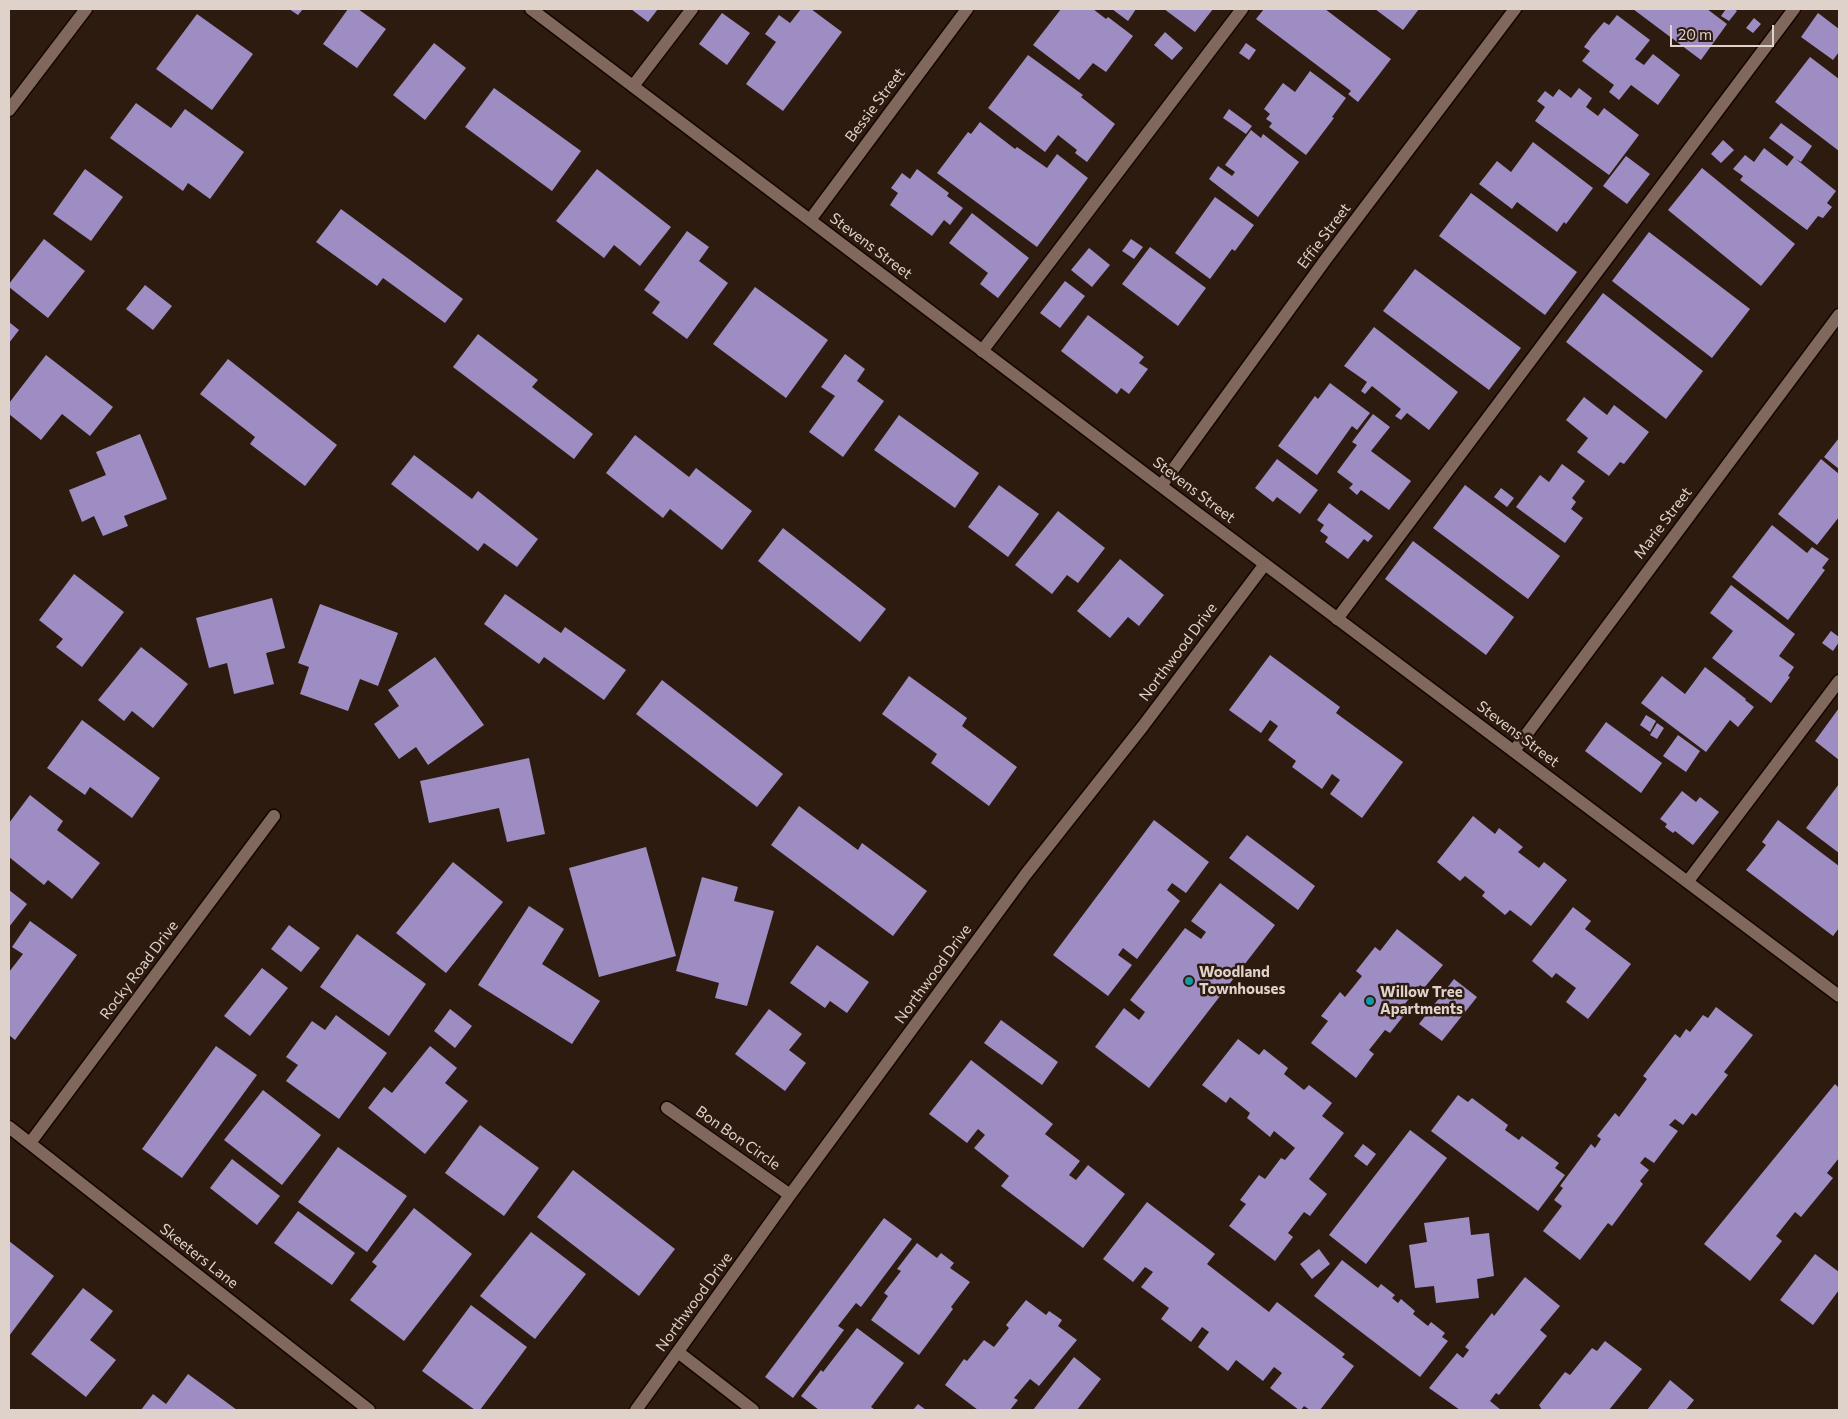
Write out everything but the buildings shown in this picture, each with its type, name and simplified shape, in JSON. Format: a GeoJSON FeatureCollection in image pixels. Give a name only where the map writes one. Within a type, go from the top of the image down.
{"type":"FeatureCollection","features":[{"type":"Feature","properties":{"kind":"street"},"geometry":{"type":"LineString","coordinates":[[9,110],[86,9]]}},
{"type":"Feature","properties":{"kind":"street","name":"Stevens Street"},"geometry":{"type":"LineString","coordinates":[[531,9],[1839,996]]}},
{"type":"Feature","properties":{"kind":"street"},"geometry":{"type":"LineString","coordinates":[[633,86],[692,9]]}},
{"type":"Feature","properties":{"kind":"street","name":"Bessie Street"},"geometry":{"type":"LineString","coordinates":[[810,220],[967,9]]}},
{"type":"Feature","properties":{"kind":"street"},"geometry":{"type":"LineString","coordinates":[[982,350],[1242,9]]}},
{"type":"Feature","properties":{"kind":"street","name":"Effie Street"},"geometry":{"type":"LineString","coordinates":[[1161,486],[1326,259],[1516,9]]}},
{"type":"Feature","properties":{"kind":"street"},"geometry":{"type":"LineString","coordinates":[[1337,618],[1794,9]]}},
{"type":"Feature","properties":{"kind":"street","name":"Marie Street"},"geometry":{"type":"LineString","coordinates":[[1514,751],[1839,314]]}},
{"type":"Feature","properties":{"kind":"street","name":"Northwood Drive"},"geometry":{"type":"LineString","coordinates":[[636,1410],[790,1195],[1026,874],[1143,726],[1265,564]]}},
{"type":"Feature","properties":{"kind":"street"},"geometry":{"type":"LineString","coordinates":[[1688,881],[1839,681]]}},
{"type":"Feature","properties":{"kind":"street","name":"Rocky Road Drive"},"geometry":{"type":"LineString","coordinates":[[30,1143],[274,816]]}},
{"type":"Feature","properties":{"kind":"street","name":"Bon Bon Circle"},"geometry":{"type":"LineString","coordinates":[[667,1108],[790,1195]]}},
{"type":"Feature","properties":{"kind":"street","name":"Skeeters Lane"},"geometry":{"type":"LineString","coordinates":[[9,1128],[370,1410]]}},
{"type":"Feature","properties":{"kind":"street"},"geometry":{"type":"LineString","coordinates":[[678,1352],[753,1410]]}},
{"type":"Feature","properties":{"kind":"place","name":"Woodland Townhouses"},"geometry":{"type":"Point","coordinates":[1189,981]}},
{"type":"Feature","properties":{"kind":"place","name":"Willow Tree Apartments"},"geometry":{"type":"Point","coordinates":[1370,1001]}}]}
